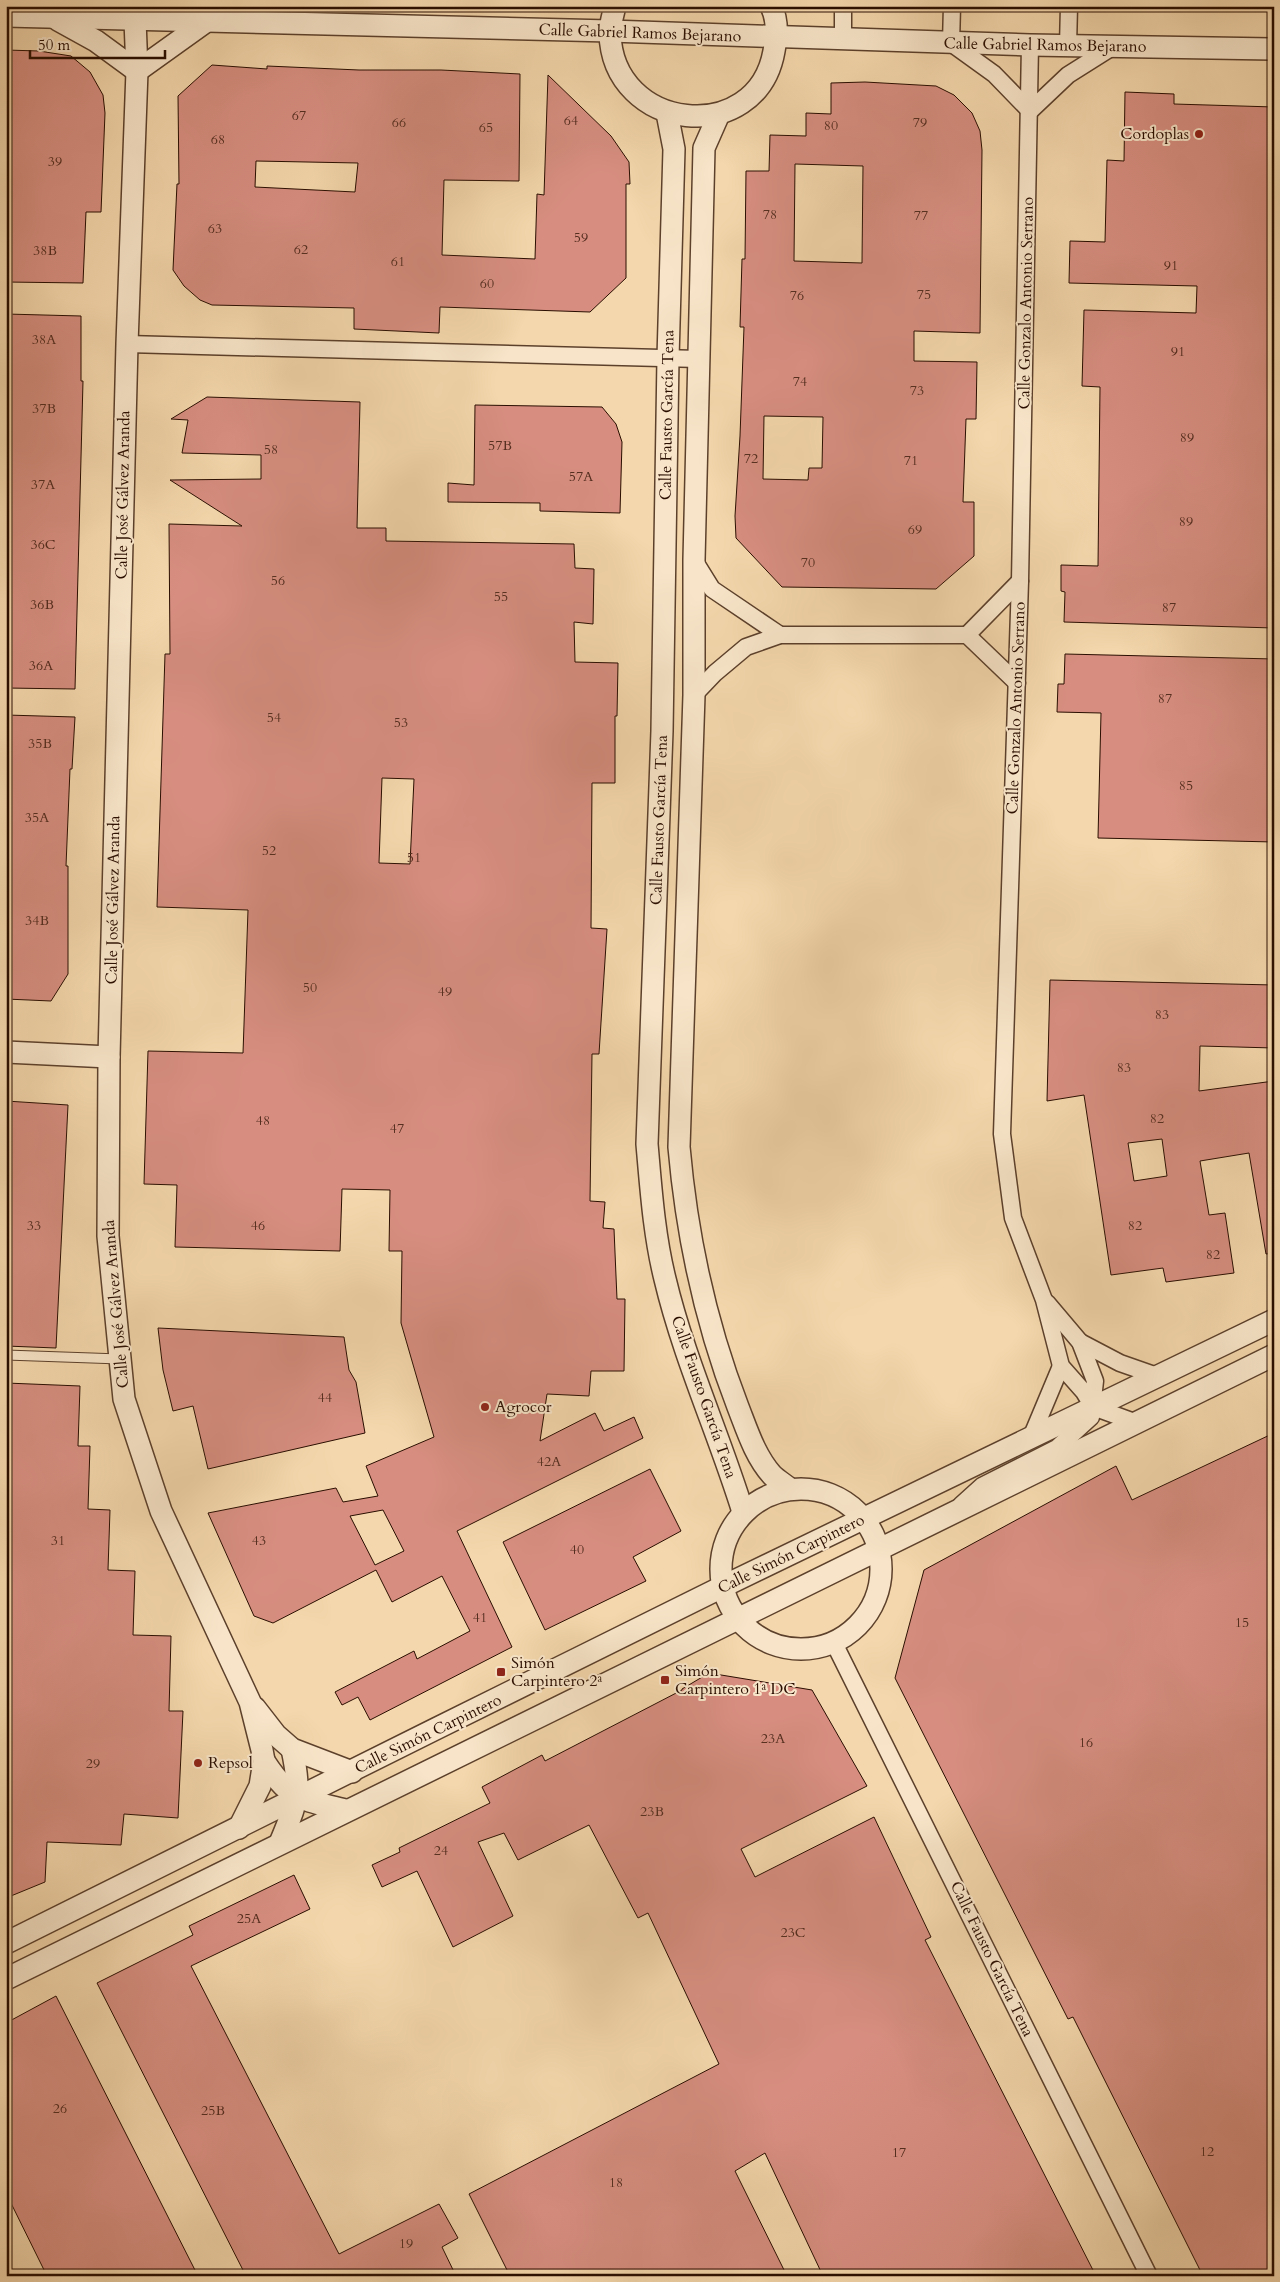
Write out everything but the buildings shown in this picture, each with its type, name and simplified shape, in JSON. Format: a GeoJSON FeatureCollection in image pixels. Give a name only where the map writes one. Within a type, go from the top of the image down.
{"type":"FeatureCollection","features":[{"type":"Feature","properties":{"kind":"street"},"geometry":{"type":"LineString","coordinates":[[615,6],[610,32],[614,58],[625,82],[643,101],[667,113],[693,118],[719,114],[742,102],[760,84],[772,62],[777,36],[771,6]]}},
{"type":"Feature","properties":{"kind":"street"},"geometry":{"type":"LineString","coordinates":[[842,39],[843,6]]}},
{"type":"Feature","properties":{"kind":"street"},"geometry":{"type":"LineString","coordinates":[[952,6],[951,43],[994,74],[1030,110],[1068,74],[1114,46]]}},
{"type":"Feature","properties":{"kind":"street"},"geometry":{"type":"LineString","coordinates":[[1068,46],[1069,6]]}},
{"type":"Feature","properties":{"kind":"street","name":"Calle Gabriel Ramos Bejarano"},"geometry":{"type":"LineString","coordinates":[[6,16],[28,12],[53,18],[204,23],[1274,50]]}},
{"type":"Feature","properties":{"kind":"street"},"geometry":{"type":"LineString","coordinates":[[53,18],[96,41],[137,71],[204,23]]}},
{"type":"Feature","properties":{"kind":"street","name":"Calle José Gálvez Aranda"},"geometry":{"type":"LineString","coordinates":[[135,20],[137,71],[127,344],[109,1057],[108,1236],[124,1399],[161,1511],[250,1702],[264,1761],[260,1786],[239,1828]]}},
{"type":"Feature","properties":{"kind":"street","name":"Calle Gonzalo Antonio Serrano"},"geometry":{"type":"LineString","coordinates":[[1030,45],[1020,581],[1002,1134],[1013,1218],[1044,1300],[1061,1366],[1084,1392],[1093,1407]]}},
{"type":"Feature","properties":{"kind":"street","name":"Calle Fausto García Tena"},"geometry":{"type":"LineString","coordinates":[[667,113],[674,149],[668,358],[662,741],[648,1144],[652,1208],[664,1278],[698,1389],[728,1463],[743,1512]]}},
{"type":"Feature","properties":{"kind":"street","name":"Calle Fausto García Tena"},"geometry":{"type":"LineString","coordinates":[[719,114],[704,148],[694,560],[694,695],[679,1147],[684,1209],[697,1273],[718,1356],[755,1450],[772,1475],[790,1489]]}},
{"type":"Feature","properties":{"kind":"street"},"geometry":{"type":"LineString","coordinates":[[127,344],[699,359]]}},
{"type":"Feature","properties":{"kind":"street"},"geometry":{"type":"LineString","coordinates":[[694,560],[712,589],[780,635]]}},
{"type":"Feature","properties":{"kind":"street"},"geometry":{"type":"LineString","coordinates":[[967,635],[1020,581]]}},
{"type":"Feature","properties":{"kind":"street"},"geometry":{"type":"LineString","coordinates":[[694,695],[715,673],[746,647],[780,635],[967,635],[1017,682]]}},
{"type":"Feature","properties":{"kind":"street"},"geometry":{"type":"LineString","coordinates":[[6,1052],[109,1057]]}},
{"type":"Feature","properties":{"kind":"street","name":"Calle Gonzalo Antonio Serrano"},"geometry":{"type":"LineString","coordinates":[[1044,1300],[1080,1342],[1095,1381],[1093,1407]]}},
{"type":"Feature","properties":{"kind":"street","name":"Calle Simón Carpintero"},"geometry":{"type":"LineString","coordinates":[[6,1943],[722,1588],[1274,1320]]}},
{"type":"Feature","properties":{"kind":"street","name":"Calle Gonzalo Antonio Serrano"},"geometry":{"type":"LineString","coordinates":[[1080,1342],[1120,1363],[1160,1376]]}},
{"type":"Feature","properties":{"kind":"street","name":"Calle Simón Carpintero"},"geometry":{"type":"LineString","coordinates":[[6,1979],[345,1810],[736,1618],[880,1551],[1274,1355]]}},
{"type":"Feature","properties":{"kind":"street"},"geometry":{"type":"LineString","coordinates":[[1030,1440],[1061,1366]]}},
{"type":"Feature","properties":{"kind":"street"},"geometry":{"type":"LineString","coordinates":[[1093,1407],[1137,1423]]}},
{"type":"Feature","properties":{"kind":"street","name":"Calle Simón Carpintero"},"geometry":{"type":"LineString","coordinates":[[950,1516],[982,1486],[1057,1448],[1092,1417],[1093,1407]]}},
{"type":"Feature","properties":{"kind":"street"},"geometry":{"type":"LineString","coordinates":[[790,1489],[818,1490],[844,1501],[864,1519],[874,1534],[880,1551],[881,1579],[873,1605],[857,1627],[834,1643],[808,1650],[781,1648],[756,1637],[736,1618],[727,1604],[722,1588],[720,1561],[727,1534],[743,1512],[764,1497],[790,1489]]}},
{"type":"Feature","properties":{"kind":"street","name":"Calle Fausto García Tena"},"geometry":{"type":"LineString","coordinates":[[834,1643],[1149,2276]]}},
{"type":"Feature","properties":{"kind":"street","name":"Calle José Gálvez Aranda"},"geometry":{"type":"LineString","coordinates":[[250,1702],[276,1735],[292,1750],[352,1772]]}},
{"type":"Feature","properties":{"kind":"street"},"geometry":{"type":"LineString","coordinates":[[280,1843],[298,1799],[298,1782],[292,1750]]}},
{"type":"Feature","properties":{"kind":"street"},"geometry":{"type":"LineString","coordinates":[[264,1761],[274,1776],[298,1799],[345,1810]]}},
{"type":"Feature","properties":{"kind":"lane"},"geometry":{"type":"LineString","coordinates":[[6,1355],[120,1359]]}},
{"type":"Feature","properties":{"kind":"place","name":"Cordoplas"},"geometry":{"type":"Point","coordinates":[1199,134]}},
{"type":"Feature","properties":{"kind":"place","name":"Agrocor"},"geometry":{"type":"Point","coordinates":[485,1407]}},
{"type":"Feature","properties":{"kind":"place","name":"Simón Carpintero 2ª"},"geometry":{"type":"Point","coordinates":[501,1672]}},
{"type":"Feature","properties":{"kind":"place","name":"Simón Carpintero 1ª DC"},"geometry":{"type":"Point","coordinates":[665,1680]}},
{"type":"Feature","properties":{"kind":"place","name":"Repsol"},"geometry":{"type":"Point","coordinates":[198,1763]}}]}
